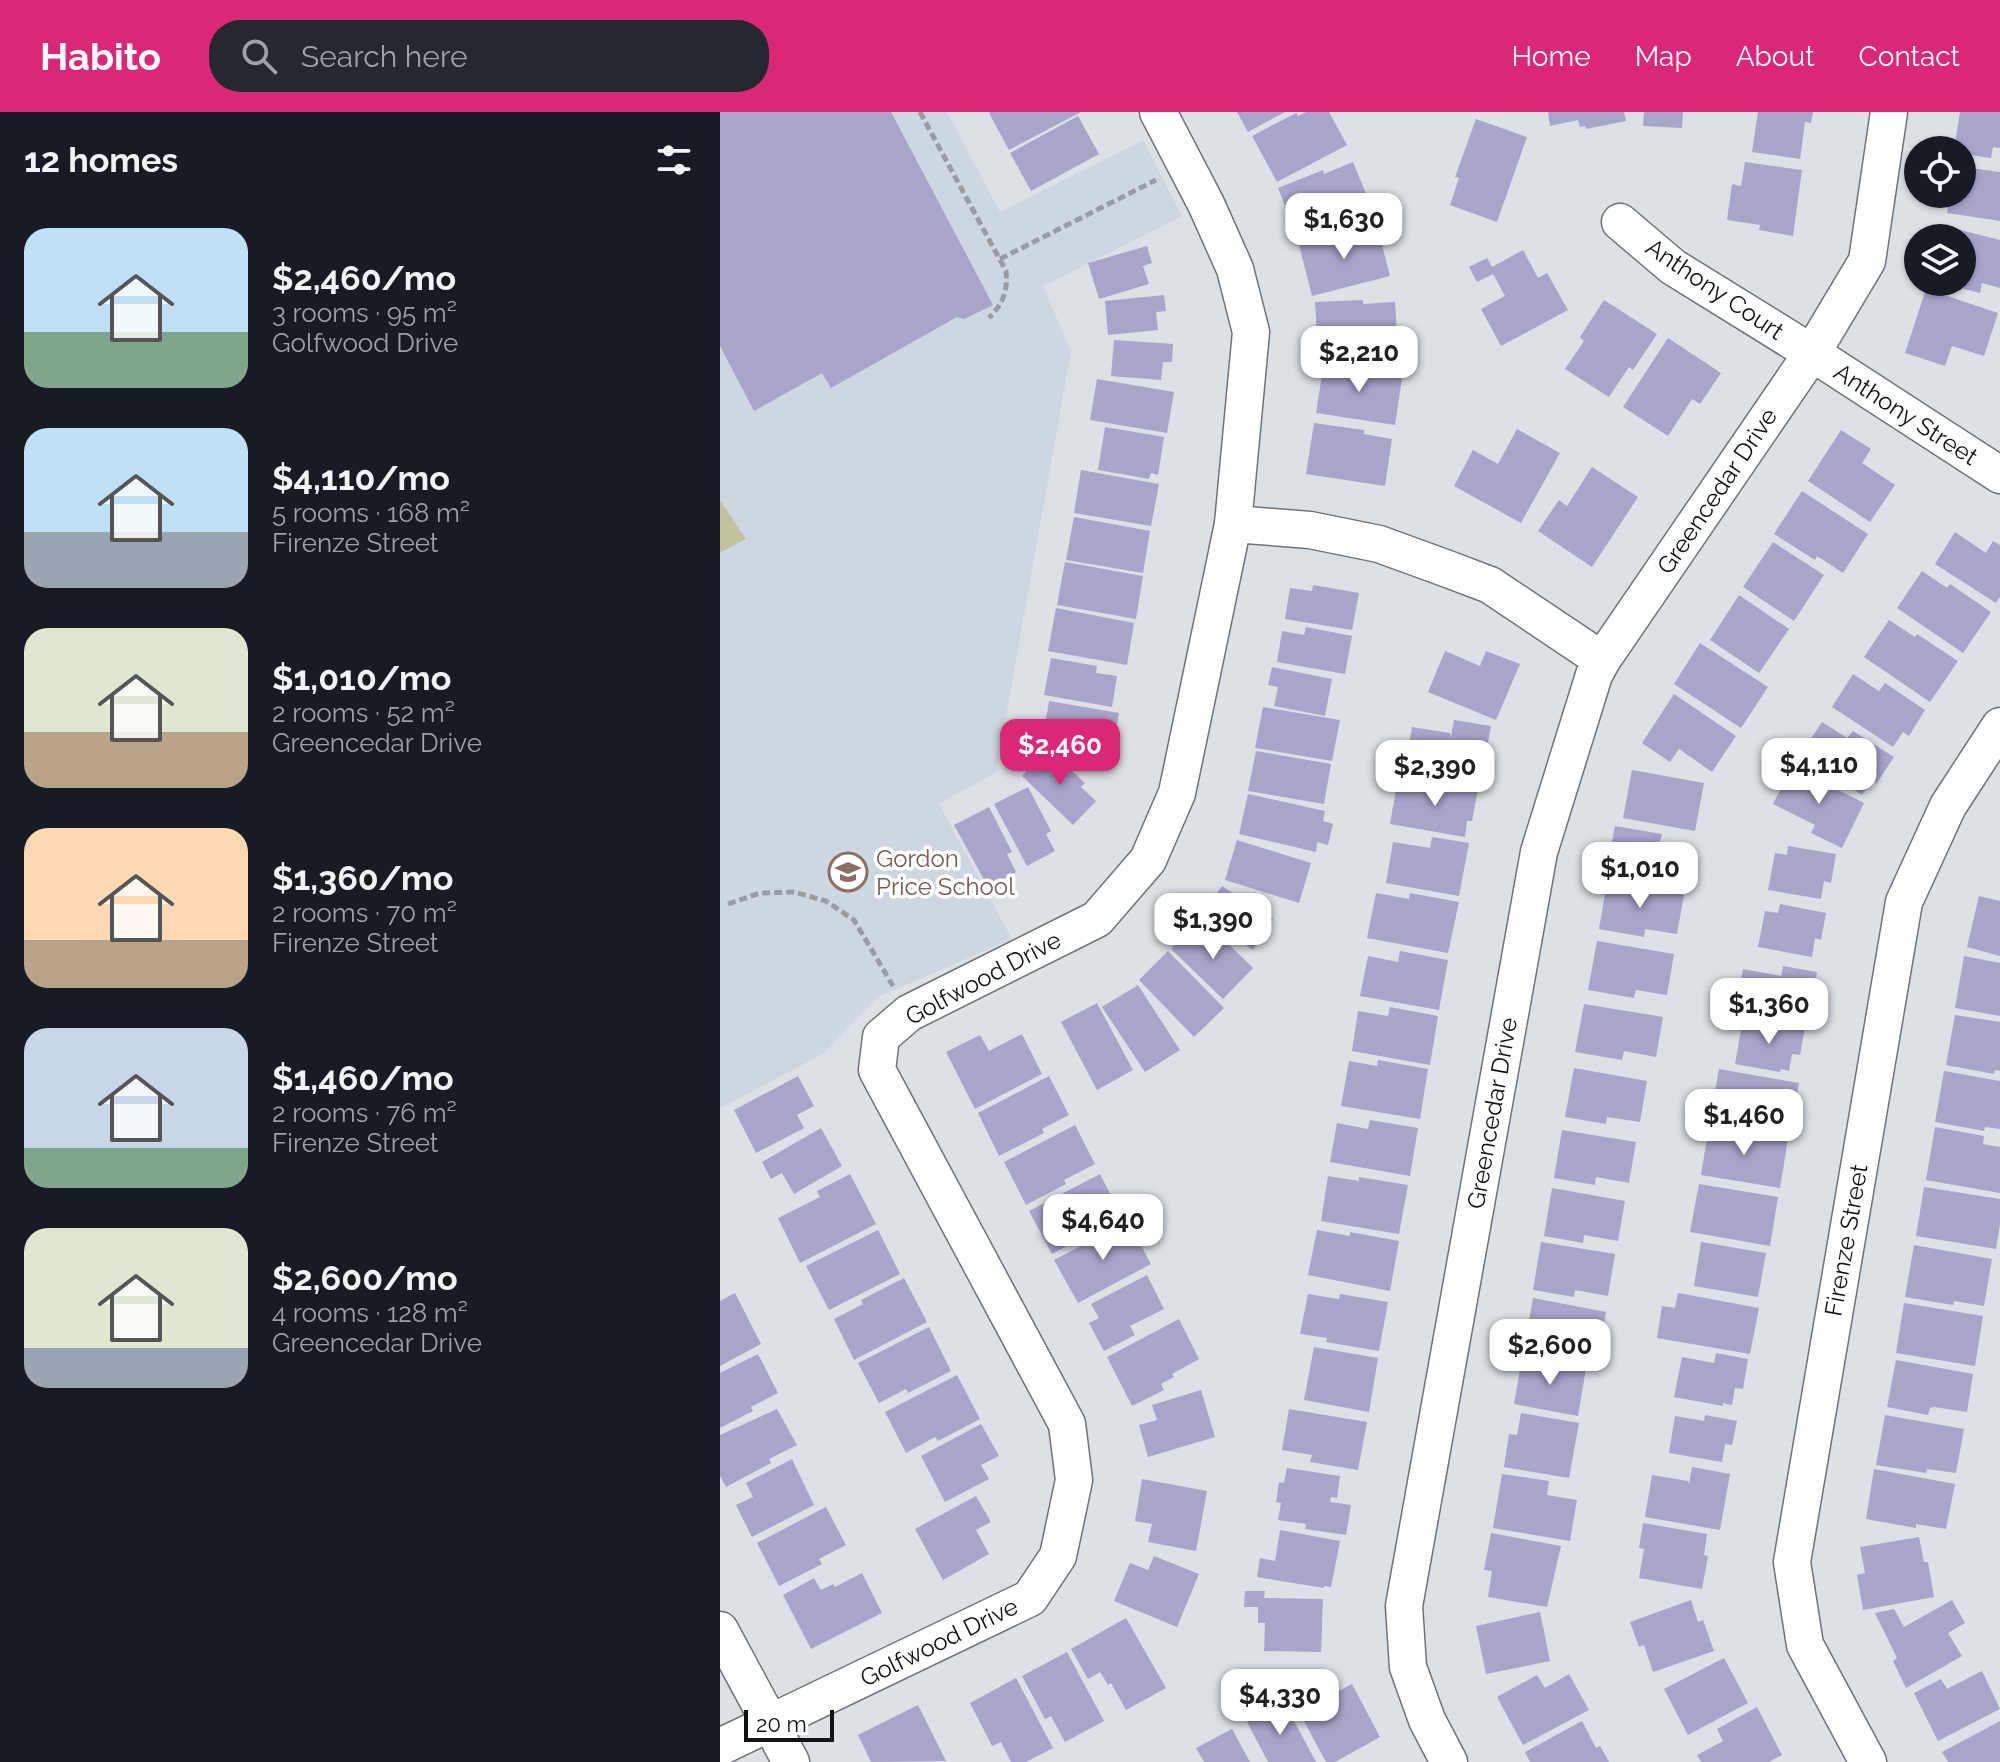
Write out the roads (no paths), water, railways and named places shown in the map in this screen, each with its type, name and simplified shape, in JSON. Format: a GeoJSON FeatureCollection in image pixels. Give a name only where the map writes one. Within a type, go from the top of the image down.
{"type":"FeatureCollection","features":[{"type":"Feature","properties":{"kind":"street","name":"Golfwood Drive"},"geometry":{"type":"LineString","coordinates":[[720,1747],[1030,1598],[1058,1556],[1074,1480],[1067,1424],[877,1070],[881,1037],[909,1013],[1097,919],[1148,860],[1177,793],[1233,524],[1251,332],[1235,269],[1158,112]]}},
{"type":"Feature","properties":{"kind":"street","name":"Greencedar Drive"},"geometry":{"type":"LineString","coordinates":[[1449,1762],[1427,1720],[1408,1667],[1404,1606],[1539,852],[1594,675],[1602,660],[1812,353],[1867,261],[1889,112]]}},
{"type":"Feature","properties":{"kind":"street","name":"Anthony Court"},"geometry":{"type":"LineString","coordinates":[[1620,222],[1673,267],[1812,353]]}},
{"type":"Feature","properties":{"kind":"street","name":"Anthony Street"},"geometry":{"type":"LineString","coordinates":[[1812,353],[2000,475]]}},
{"type":"Feature","properties":{"kind":"street"},"geometry":{"type":"LineString","coordinates":[[1233,524],[1310,530],[1379,544],[1445,568],[1490,585],[1602,660]]}},
{"type":"Feature","properties":{"kind":"street","name":"Firenze Street"},"geometry":{"type":"LineString","coordinates":[[1868,1762],[1805,1645],[1792,1562],[1904,902],[1948,806],[2000,726]]}},
{"type":"Feature","properties":{"kind":"street"},"geometry":{"type":"LineString","coordinates":[[720,1630],[791,1762]]}},
{"type":"Feature","properties":{"kind":"place","name":"Gordon Price School"},"geometry":{"type":"Point","coordinates":[848,872]}}]}
